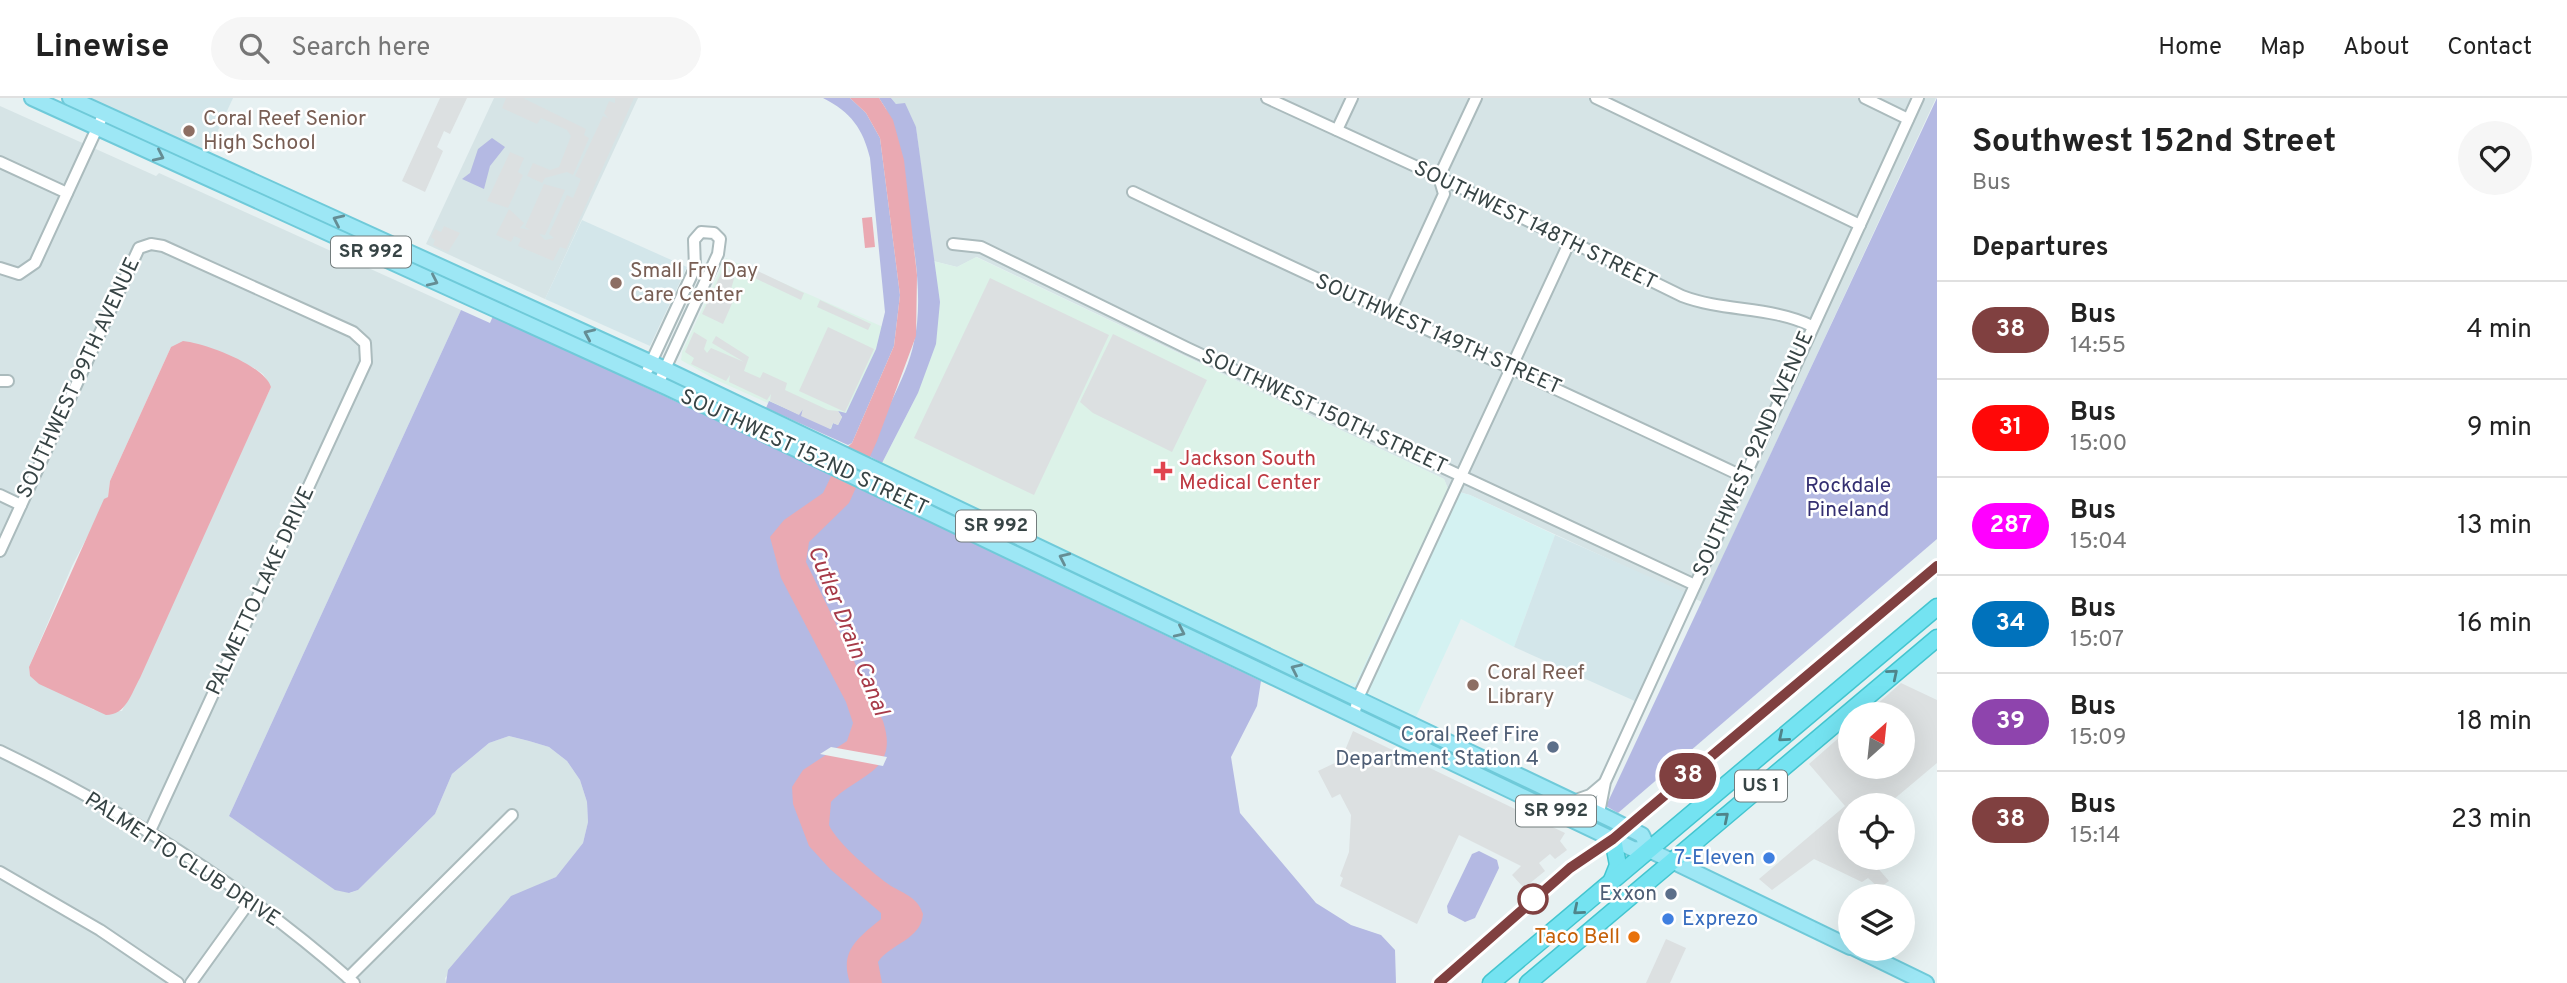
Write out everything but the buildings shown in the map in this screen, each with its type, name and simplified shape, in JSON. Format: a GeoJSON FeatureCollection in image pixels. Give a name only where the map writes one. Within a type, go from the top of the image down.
{"type":"FeatureCollection","features":[{"type":"Feature","properties":{"kind":"highway","name":"US 1"},"geometry":{"type":"LineString","coordinates":[[1491,983],[1937,607]]}},
{"type":"Feature","properties":{"kind":"highway","name":"US 1"},"geometry":{"type":"LineString","coordinates":[[1861,702],[1937,638]]}},
{"type":"Feature","properties":{"kind":"highway","name":"US 1"},"geometry":{"type":"LineString","coordinates":[[1528,983],[1838,721]]}},
{"type":"Feature","properties":{"kind":"highway"},"geometry":{"type":"LineString","coordinates":[[1610,883],[1618,865],[1613,839]]}},
{"type":"Feature","properties":{"kind":"main road","name":"SOUTHWEST 152ND STREET"},"geometry":{"type":"LineString","coordinates":[[32,98],[658,384],[1633,849],[1649,850],[1838,941]]}},
{"type":"Feature","properties":{"kind":"main road","name":"SOUTHWEST 152ND STREET"},"geometry":{"type":"LineString","coordinates":[[70,98],[652,362],[1358,698],[1642,835],[1649,850]]}},
{"type":"Feature","properties":{"kind":"main road"},"geometry":{"type":"LineString","coordinates":[[1476,773],[1491,764]]}},
{"type":"Feature","properties":{"kind":"main road","name":"SOUTHWEST 152ND STREET"},"geometry":{"type":"LineString","coordinates":[[1879,961],[1926,983]]}},
{"type":"Feature","properties":{"kind":"street","name":"SOUTHWEST 148TH STREET"},"geometry":{"type":"LineString","coordinates":[[1267,98],[1467,190],[1690,300],[1774,314],[1812,326]]}},
{"type":"Feature","properties":{"kind":"street"},"geometry":{"type":"LineString","coordinates":[[1338,130],[1352,98]]}},
{"type":"Feature","properties":{"kind":"street"},"geometry":{"type":"LineString","coordinates":[[1389,314],[1444,194],[1439,177],[1476,98]]}},
{"type":"Feature","properties":{"kind":"street"},"geometry":{"type":"LineString","coordinates":[[1597,98],[1860,225]]}},
{"type":"Feature","properties":{"kind":"street"},"geometry":{"type":"LineString","coordinates":[[1866,98],[1908,119]]}},
{"type":"Feature","properties":{"kind":"street","name":"SOUTHWEST 92ND AVENUE"},"geometry":{"type":"LineString","coordinates":[[1599,813],[1605,782],[1918,98]]}},
{"type":"Feature","properties":{"kind":"street"},"geometry":{"type":"LineString","coordinates":[[0,268],[17,274],[26,272],[35,263],[104,113]]}},
{"type":"Feature","properties":{"kind":"street"},"geometry":{"type":"LineString","coordinates":[[0,162],[66,193]]}},
{"type":"Feature","properties":{"kind":"street","name":"SOUTHWEST 149TH STREET"},"geometry":{"type":"LineString","coordinates":[[1133,192],[1389,314],[1512,367],[1744,477]]}},
{"type":"Feature","properties":{"kind":"street"},"geometry":{"type":"LineString","coordinates":[[644,378],[695,268],[694,240],[701,232],[714,233],[720,239],[718,254],[658,384]]}},
{"type":"Feature","properties":{"kind":"street"},"geometry":{"type":"LineString","coordinates":[[1354,715],[1358,698],[1570,241]]}},
{"type":"Feature","properties":{"kind":"street","name":"PALMETTO LAKE DRIVE"},"geometry":{"type":"LineString","coordinates":[[144,246],[158,244],[176,251],[352,332],[367,347],[366,362],[149,833]]}},
{"type":"Feature","properties":{"kind":"street","name":"SOUTHWEST 150TH STREET"},"geometry":{"type":"LineString","coordinates":[[953,244],[981,247],[1695,585]]}},
{"type":"Feature","properties":{"kind":"street","name":"SOUTHWEST 99TH AVENUE"},"geometry":{"type":"LineString","coordinates":[[0,551],[136,252],[144,246]]}},
{"type":"Feature","properties":{"kind":"street"},"geometry":{"type":"LineString","coordinates":[[0,495],[21,505]]}},
{"type":"Feature","properties":{"kind":"street"},"geometry":{"type":"LineString","coordinates":[[1835,693],[1842,702]]}},
{"type":"Feature","properties":{"kind":"street","name":"PALMETTO CLUB DRIVE"},"geometry":{"type":"LineString","coordinates":[[0,751],[149,833],[250,901],[351,980]]}},
{"type":"Feature","properties":{"kind":"street"},"geometry":{"type":"LineString","coordinates":[[1573,801],[1590,796],[1605,782]]}},
{"type":"Feature","properties":{"kind":"street"},"geometry":{"type":"LineString","coordinates":[[351,980],[512,816]]}},
{"type":"Feature","properties":{"kind":"street"},"geometry":{"type":"LineString","coordinates":[[0,872],[92,925],[178,983]]}},
{"type":"Feature","properties":{"kind":"street"},"geometry":{"type":"LineString","coordinates":[[191,983],[250,901]]}},
{"type":"Feature","properties":{"kind":"shaded area","name":"Coral Reef Senior High School"},"geometry":{"type":"Polygon","coordinates":[[[89,98],[233,98],[208,152],[89,98]]]}},
{"type":"Feature","properties":{"kind":"shaded area"},"geometry":{"type":"Polygon","coordinates":[[[440,98],[467,98],[450,134],[444,131],[437,147],[443,151],[425,192],[402,181],[440,98]]]}},
{"type":"Feature","properties":{"kind":"shaded area"},"geometry":{"type":"Polygon","coordinates":[[[494,98],[638,98],[545,299],[426,244],[494,98]]]}},
{"type":"Feature","properties":{"kind":"shaded area"},"geometry":{"type":"Polygon","coordinates":[[[506,98],[523,98],[586,129],[584,135],[589,138],[573,175],[567,172],[545,178],[542,183],[527,176],[533,163],[550,170],[559,167],[571,136],[567,130],[541,118],[537,124],[502,108],[506,98]]]}},
{"type":"Feature","properties":{"kind":"shaded area"},"geometry":{"type":"Polygon","coordinates":[[[615,98],[634,98],[566,249],[560,247],[553,261],[518,246],[521,239],[514,236],[511,242],[496,235],[509,209],[524,223],[520,228],[530,230],[525,227],[544,184],[565,190],[545,235],[539,234],[545,240],[554,238],[549,234],[567,195],[573,198],[581,179],[575,176],[603,116],[608,118],[604,113],[609,101],[615,103],[615,98]]]}},
{"type":"Feature","properties":{"kind":"shaded area"},"geometry":{"type":"Polygon","coordinates":[[[850,98],[879,98],[893,120],[904,160],[917,275],[916,336],[877,441],[849,503],[809,542],[806,562],[883,721],[887,738],[886,752],[881,762],[831,802],[829,825],[857,858],[884,881],[914,900],[923,914],[917,930],[878,962],[882,983],[850,983],[847,972],[847,962],[853,946],[881,919],[881,913],[830,869],[809,846],[793,804],[792,787],[803,770],[847,741],[853,723],[846,702],[781,578],[770,537],[784,520],[823,493],[844,450],[852,443],[894,346],[900,295],[880,138],[866,113],[850,98]]]}},
{"type":"Feature","properties":{"kind":"shaded area"},"geometry":{"type":"Polygon","coordinates":[[[891,98],[1936,98],[1702,602],[1470,495],[1448,489],[1444,479],[977,257],[957,267],[933,261],[916,127],[891,98]]]}},
{"type":"Feature","properties":{"kind":"shaded area"},"geometry":{"type":"Polygon","coordinates":[[[0,106],[156,176],[159,173],[461,310],[229,816],[335,889],[350,893],[358,890],[435,814],[452,774],[489,743],[509,736],[549,747],[567,761],[580,780],[587,802],[588,822],[583,843],[556,877],[538,885],[445,978],[446,983],[0,983],[0,106]],[[171,347],[110,481],[108,497],[72,566],[29,667],[30,676],[94,710],[122,711],[271,387],[263,374],[254,368],[215,350],[171,347]]]}},
{"type":"Feature","properties":{"kind":"shaded area"},"geometry":{"type":"Polygon","coordinates":[[[510,152],[524,158],[518,172],[523,175],[508,208],[487,201],[510,152]]]}},
{"type":"Feature","properties":{"kind":"shaded area"},"geometry":{"type":"Polygon","coordinates":[[[872,217],[875,247],[865,248],[862,218],[872,217]]]}},
{"type":"Feature","properties":{"kind":"shaded area","name":"Small Fry Day Care Center"},"geometry":{"type":"Polygon","coordinates":[[[582,220],[687,267],[650,346],[545,299],[582,220]]]}},
{"type":"Feature","properties":{"kind":"shaded area"},"geometry":{"type":"Polygon","coordinates":[[[444,226],[460,233],[448,252],[433,245],[435,240],[431,237],[435,229],[441,232],[444,226]]]}},
{"type":"Feature","properties":{"kind":"shaded area","name":"Jackson South Medical Center"},"geometry":{"type":"Polygon","coordinates":[[[976,257],[1444,479],[1448,489],[1356,682],[1348,684],[1339,681],[882,463],[918,393],[940,302],[933,261],[957,267],[976,257]]]}},
{"type":"Feature","properties":{"kind":"shaded area"},"geometry":{"type":"Polygon","coordinates":[[[726,258],[883,327],[875,359],[837,434],[714,379],[681,360],[682,352],[726,258]]]}},
{"type":"Feature","properties":{"kind":"shaded area"},"geometry":{"type":"Polygon","coordinates":[[[741,263],[804,293],[801,300],[738,270],[741,263]]]}},
{"type":"Feature","properties":{"kind":"shaded area"},"geometry":{"type":"Polygon","coordinates":[[[724,267],[736,272],[731,289],[737,292],[723,324],[702,314],[724,267]]]}},
{"type":"Feature","properties":{"kind":"shaded area"},"geometry":{"type":"Polygon","coordinates":[[[990,278],[1109,335],[1034,495],[914,438],[990,278]]]}},
{"type":"Feature","properties":{"kind":"shaded area"},"geometry":{"type":"Polygon","coordinates":[[[820,300],[871,324],[868,330],[817,307],[820,300]]]}},
{"type":"Feature","properties":{"kind":"shaded area"},"geometry":{"type":"Polygon","coordinates":[[[828,327],[874,349],[845,412],[799,391],[828,327]]]}},
{"type":"Feature","properties":{"kind":"shaded area"},"geometry":{"type":"Polygon","coordinates":[[[694,332],[707,340],[704,349],[707,353],[711,348],[744,362],[712,343],[716,336],[749,357],[744,371],[760,378],[763,372],[787,383],[785,390],[828,410],[838,411],[842,417],[838,425],[833,423],[830,429],[801,416],[803,409],[799,415],[770,401],[771,394],[767,400],[729,382],[730,375],[726,381],[691,364],[694,358],[685,352],[694,332]]]}},
{"type":"Feature","properties":{"kind":"shaded area"},"geometry":{"type":"Polygon","coordinates":[[[1113,334],[1207,380],[1172,452],[1093,413],[1080,402],[1113,334]]]}},
{"type":"Feature","properties":{"kind":"shaded area"},"geometry":{"type":"Polygon","coordinates":[[[183,341],[233,356],[257,371],[271,387],[134,691],[123,708],[106,715],[39,684],[30,676],[29,667],[104,499],[108,497],[110,481],[171,347],[183,341]]]}},
{"type":"Feature","properties":{"kind":"shaded area"},"geometry":{"type":"Polygon","coordinates":[[[1448,489],[1470,495],[1555,535],[1514,647],[1461,619],[1416,717],[1348,684],[1356,682],[1448,489]]]}},
{"type":"Feature","properties":{"kind":"shaded area"},"geometry":{"type":"Polygon","coordinates":[[[1555,535],[1686,593],[1637,702],[1514,647],[1555,535]]]}},
{"type":"Feature","properties":{"kind":"shaded area"},"geometry":{"type":"Polygon","coordinates":[[[1901,683],[1937,700],[1937,763],[1901,793],[1838,793],[1838,798],[1809,764],[1838,739],[1838,779],[1915,779],[1915,702],[1880,702],[1901,683]]]}},
{"type":"Feature","properties":{"kind":"shaded area"},"geometry":{"type":"Polygon","coordinates":[[[1353,731],[1565,833],[1560,841],[1567,850],[1555,859],[1550,854],[1539,863],[1545,871],[1524,888],[1512,875],[1521,866],[1459,835],[1417,924],[1340,886],[1343,878],[1340,876],[1349,852],[1351,815],[1340,794],[1332,798],[1318,771],[1341,760],[1353,731]]]}},
{"type":"Feature","properties":{"kind":"shaded area"},"geometry":{"type":"Polygon","coordinates":[[[1838,812],[1838,870],[1879,870],[1889,881],[1875,884],[1868,878],[1862,882],[1814,859],[1772,890],[1759,879],[1838,812]]]}},
{"type":"Feature","properties":{"kind":"shaded area"},"geometry":{"type":"Polygon","coordinates":[[[1666,939],[1686,948],[1670,983],[1646,983],[1666,939]]]}},
{"type":"Feature","properties":{"kind":"green space"},"geometry":{"type":"Polygon","coordinates":[[[823,98],[850,98],[866,113],[880,138],[900,295],[894,346],[852,443],[848,445],[766,408],[769,401],[798,414],[803,409],[802,415],[831,429],[833,423],[838,425],[842,417],[838,411],[846,413],[876,349],[885,312],[870,158],[854,122],[841,109],[823,98]]]}},
{"type":"Feature","properties":{"kind":"green space"},"geometry":{"type":"Polygon","coordinates":[[[879,98],[891,98],[896,104],[905,103],[916,127],[940,302],[936,344],[918,393],[882,463],[869,456],[910,357],[918,316],[918,287],[905,195],[886,109],[879,98]]]}},
{"type":"Feature","properties":{"kind":"green space","name":"Rockdale Pineland"},"geometry":{"type":"Polygon","coordinates":[[[1937,98],[1937,539],[1618,813],[1606,806],[1937,98]]]}},
{"type":"Feature","properties":{"kind":"green space"},"geometry":{"type":"Polygon","coordinates":[[[492,138],[505,147],[490,166],[484,189],[462,179],[470,173],[478,149],[492,138]]]}},
{"type":"Feature","properties":{"kind":"green space"},"geometry":{"type":"Polygon","coordinates":[[[461,310],[490,323],[493,316],[1261,681],[1257,706],[1231,757],[1240,813],[1316,903],[1351,925],[1381,935],[1395,950],[1396,983],[446,983],[448,970],[511,896],[556,877],[583,843],[588,822],[587,802],[580,780],[567,761],[549,747],[509,736],[489,743],[452,774],[435,814],[358,890],[349,893],[335,890],[229,816],[461,310]]]}},
{"type":"Feature","properties":{"kind":"green space"},"geometry":{"type":"Polygon","coordinates":[[[1479,851],[1497,860],[1499,868],[1475,918],[1465,922],[1448,913],[1447,906],[1472,854],[1479,851]]]}},
{"type":"Feature","properties":{"kind":"pier"},"geometry":{"type":"Polygon","coordinates":[[[831,747],[887,757],[883,766],[820,754],[831,747]]]}},
{"type":"Feature","properties":{"kind":"bus line","name":"38"},"geometry":{"type":"LineString","coordinates":[[1439,983],[1570,868],[1613,839],[1937,566]]}},
{"type":"Feature","properties":{"kind":"place","name":"Coral Reef Senior High School"},"geometry":{"type":"Point","coordinates":[189,131]}},
{"type":"Feature","properties":{"kind":"place","name":"Small Fry Day Care Center"},"geometry":{"type":"Point","coordinates":[616,283]}},
{"type":"Feature","properties":{"kind":"place","name":"Jackson South Medical Center"},"geometry":{"type":"Point","coordinates":[1163,471]}},
{"type":"Feature","properties":{"kind":"place","name":"Coral Reef Library"},"geometry":{"type":"Point","coordinates":[1473,685]}},
{"type":"Feature","properties":{"kind":"place","name":"Coral Reef Fire Department Station 4"},"geometry":{"type":"Point","coordinates":[1553,747]}},
{"type":"Feature","properties":{"kind":"place","name":"7-Eleven"},"geometry":{"type":"Point","coordinates":[1769,858]}},
{"type":"Feature","properties":{"kind":"place","name":"Exxon"},"geometry":{"type":"Point","coordinates":[1671,894]}},
{"type":"Feature","properties":{"kind":"place","name":"Exprezo"},"geometry":{"type":"Point","coordinates":[1668,919]}},
{"type":"Feature","properties":{"kind":"place","name":"Taco Bell"},"geometry":{"type":"Point","coordinates":[1634,937]}},
{"type":"Feature","properties":{"kind":"water label","name":"Cutler Drain Canal"},"geometry":{"type":"Point","coordinates":[847,631]}}]}
